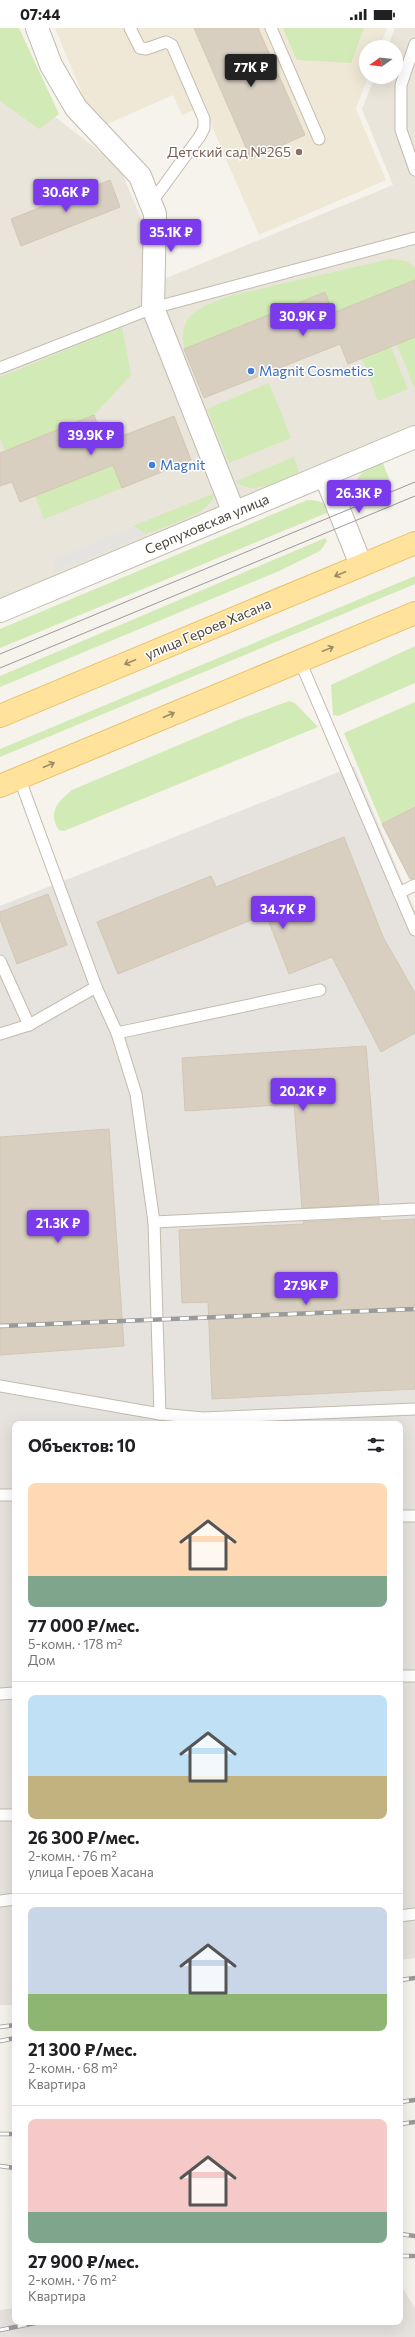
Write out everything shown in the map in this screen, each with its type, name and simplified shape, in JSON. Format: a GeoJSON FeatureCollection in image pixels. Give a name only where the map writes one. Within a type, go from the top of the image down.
{"type":"FeatureCollection","features":[{"type":"Feature","properties":{"kind":"main road","name":"улица Героев Хасана"},"geometry":{"type":"LineString","coordinates":[[0,716],[415,542]]}},
{"type":"Feature","properties":{"kind":"main road"},"geometry":{"type":"LineString","coordinates":[[10,782],[300,660],[415,614]]}},
{"type":"Feature","properties":{"kind":"street"},"geometry":{"type":"LineString","coordinates":[[37,28],[51,65],[76,108],[140,176],[155,214],[153,308],[234,513]]}},
{"type":"Feature","properties":{"kind":"street","name":"Серпуховская улица"},"geometry":{"type":"LineString","coordinates":[[0,611],[415,437]]}},
{"type":"Feature","properties":{"kind":"street"},"geometry":{"type":"LineString","coordinates":[[325,475],[361,565]]}},
{"type":"Feature","properties":{"kind":"lane"},"geometry":{"type":"LineString","coordinates":[[130,28],[140,48],[146,49],[166,42],[172,45],[204,119],[204,128],[200,136],[150,203]]}},
{"type":"Feature","properties":{"kind":"lane"},"geometry":{"type":"LineString","coordinates":[[271,28],[319,139]]}},
{"type":"Feature","properties":{"kind":"lane"},"geometry":{"type":"LineString","coordinates":[[415,44],[401,85],[401,130],[415,170]]}},
{"type":"Feature","properties":{"kind":"lane"},"geometry":{"type":"LineString","coordinates":[[0,368],[153,308],[415,238]]}},
{"type":"Feature","properties":{"kind":"lane"},"geometry":{"type":"LineString","coordinates":[[300,660],[415,930]]}},
{"type":"Feature","properties":{"kind":"lane"},"geometry":{"type":"LineString","coordinates":[[10,782],[96,987],[117,1033],[136,1094],[154,1222],[160,1414]]}},
{"type":"Feature","properties":{"kind":"lane"},"geometry":{"type":"LineString","coordinates":[[399,893],[415,885]]}},
{"type":"Feature","properties":{"kind":"lane"},"geometry":{"type":"LineString","coordinates":[[0,961],[30,1025]]}},
{"type":"Feature","properties":{"kind":"lane"},"geometry":{"type":"LineString","coordinates":[[0,1034],[30,1025],[96,987]]}},
{"type":"Feature","properties":{"kind":"lane"},"geometry":{"type":"LineString","coordinates":[[117,1033],[320,990]]}},
{"type":"Feature","properties":{"kind":"lane"},"geometry":{"type":"LineString","coordinates":[[154,1222],[415,1209]]}},
{"type":"Feature","properties":{"kind":"lane"},"geometry":{"type":"LineString","coordinates":[[0,1386],[160,1414],[203,1418],[415,1409]]}},
{"type":"Feature","properties":{"kind":"lane"},"geometry":{"type":"LineString","coordinates":[[0,1495],[12,1495]]}},
{"type":"Feature","properties":{"kind":"lane"},"geometry":{"type":"LineString","coordinates":[[403,1516],[415,1516]]}},
{"type":"Feature","properties":{"kind":"lane"},"geometry":{"type":"LineString","coordinates":[[403,1676],[415,1676]]}},
{"type":"Feature","properties":{"kind":"lane"},"geometry":{"type":"LineString","coordinates":[[0,1694],[12,1694]]}},
{"type":"Feature","properties":{"kind":"lane"},"geometry":{"type":"LineString","coordinates":[[0,1815],[12,1815]]}},
{"type":"Feature","properties":{"kind":"lane"},"geometry":{"type":"LineString","coordinates":[[0,1901],[12,1899]]}},
{"type":"Feature","properties":{"kind":"lane"},"geometry":{"type":"LineString","coordinates":[[403,1916],[415,1914]]}},
{"type":"Feature","properties":{"kind":"shaded area","name":"Детский сад №265"},"geometry":{"type":"Polygon","coordinates":[[[55,28],[387,28],[383,40],[359,40],[359,84],[365,84],[356,109],[386,180],[259,235],[203,106],[182,115],[173,95],[105,125],[91,115],[55,28]]]}},
{"type":"Feature","properties":{"kind":"shaded area"},"geometry":{"type":"Polygon","coordinates":[[[395,28],[415,28],[415,444],[0,619],[0,81],[42,107],[119,166],[143,223],[147,286],[393,185],[362,109],[372,84],[403,84],[403,40],[390,40],[395,28]]]}},
{"type":"Feature","properties":{"kind":"shaded area"},"geometry":{"type":"Polygon","coordinates":[[[133,526],[146,534],[55,572],[54,559],[133,526]]]}},
{"type":"Feature","properties":{"kind":"shaded area"},"geometry":{"type":"Polygon","coordinates":[[[354,766],[415,911],[415,1958],[403,1960],[403,1421],[12,1421],[12,2005],[0,2005],[0,906],[354,766]]]}},
{"type":"Feature","properties":{"kind":"shaded area"},"geometry":{"type":"Polygon","coordinates":[[[403,2289],[415,2308],[415,2337],[0,2337],[0,2310],[12,2308],[12,2325],[403,2325],[403,2289]]]}},
{"type":"Feature","properties":{"kind":"green space"},"geometry":{"type":"Polygon","coordinates":[[[0,28],[19,28],[59,114],[39,129],[0,101],[0,28]]]}},
{"type":"Feature","properties":{"kind":"green space"},"geometry":{"type":"Polygon","coordinates":[[[283,28],[364,28],[351,63],[297,60],[283,28]]]}},
{"type":"Feature","properties":{"kind":"green space"},"geometry":{"type":"Polygon","coordinates":[[[390,259],[406,261],[415,267],[415,280],[333,313],[324,292],[184,349],[184,327],[188,319],[201,308],[210,304],[229,296],[390,259]]]}},
{"type":"Feature","properties":{"kind":"green space"},"geometry":{"type":"Polygon","coordinates":[[[122,327],[131,375],[94,415],[5,451],[0,438],[0,377],[122,327]]]}},
{"type":"Feature","properties":{"kind":"green space"},"geometry":{"type":"Polygon","coordinates":[[[415,337],[415,387],[414,387],[397,345],[415,337]]]}},
{"type":"Feature","properties":{"kind":"green space"},"geometry":{"type":"Polygon","coordinates":[[[391,347],[408,389],[378,401],[362,359],[391,347]]]}},
{"type":"Feature","properties":{"kind":"green space"},"geometry":{"type":"Polygon","coordinates":[[[269,383],[291,438],[229,463],[207,409],[269,383]]]}},
{"type":"Feature","properties":{"kind":"green space"},"geometry":{"type":"Polygon","coordinates":[[[294,457],[299,472],[268,486],[251,488],[243,486],[236,481],[294,457]]]}},
{"type":"Feature","properties":{"kind":"green space"},"geometry":{"type":"Polygon","coordinates":[[[382,461],[392,486],[355,500],[355,486],[360,475],[369,467],[382,461]]]}},
{"type":"Feature","properties":{"kind":"green space"},"geometry":{"type":"Polygon","coordinates":[[[113,465],[122,488],[44,519],[35,496],[113,465]]]}},
{"type":"Feature","properties":{"kind":"green space"},"geometry":{"type":"Polygon","coordinates":[[[215,493],[205,508],[186,519],[146,534],[133,526],[215,493]]]}},
{"type":"Feature","properties":{"kind":"green space"},"geometry":{"type":"Polygon","coordinates":[[[307,500],[323,503],[328,508],[329,512],[0,648],[0,629],[307,500]]]}},
{"type":"Feature","properties":{"kind":"green space"},"geometry":{"type":"Polygon","coordinates":[[[325,538],[327,541],[320,551],[279,571],[0,687],[0,676],[325,538]]]}},
{"type":"Feature","properties":{"kind":"green space"},"geometry":{"type":"Polygon","coordinates":[[[415,576],[415,584],[0,757],[0,749],[415,576]]]}},
{"type":"Feature","properties":{"kind":"green space"},"geometry":{"type":"Polygon","coordinates":[[[415,646],[415,683],[338,716],[333,715],[331,685],[415,646]]]}},
{"type":"Feature","properties":{"kind":"green space"},"geometry":{"type":"Polygon","coordinates":[[[289,701],[295,703],[318,727],[64,831],[59,830],[54,818],[54,813],[62,798],[72,790],[238,720],[289,701]]]}},
{"type":"Feature","properties":{"kind":"green space"},"geometry":{"type":"Polygon","coordinates":[[[415,702],[415,807],[382,824],[344,733],[415,702]]]}},
{"type":"Feature","properties":{"kind":"building"},"geometry":{"type":"Polygon","coordinates":[[[194,28],[258,28],[305,135],[251,159],[194,28]]]}},
{"type":"Feature","properties":{"kind":"building"},"geometry":{"type":"Polygon","coordinates":[[[110,180],[120,207],[21,246],[11,219],[110,180]]]}},
{"type":"Feature","properties":{"kind":"building"},"geometry":{"type":"Polygon","coordinates":[[[415,280],[415,337],[348,364],[340,344],[204,398],[184,349],[325,292],[333,313],[415,280]]]}},
{"type":"Feature","properties":{"kind":"building"},"geometry":{"type":"Polygon","coordinates":[[[94,415],[104,443],[174,416],[191,460],[122,488],[113,465],[20,502],[12,482],[0,486],[0,453],[94,415]]]}},
{"type":"Feature","properties":{"kind":"building"},"geometry":{"type":"Polygon","coordinates":[[[415,807],[415,878],[410,879],[382,824],[415,807]]]}},
{"type":"Feature","properties":{"kind":"building"},"geometry":{"type":"Polygon","coordinates":[[[344,837],[383,937],[415,993],[415,1033],[381,1052],[332,957],[289,974],[266,914],[118,974],[97,922],[211,876],[216,887],[344,837]]]}},
{"type":"Feature","properties":{"kind":"building"},"geometry":{"type":"Polygon","coordinates":[[[48,894],[67,945],[17,964],[0,919],[0,912],[48,894]]]}},
{"type":"Feature","properties":{"kind":"building"},"geometry":{"type":"Polygon","coordinates":[[[366,1046],[379,1204],[302,1208],[294,1104],[185,1111],[182,1058],[366,1046]]]}},
{"type":"Feature","properties":{"kind":"building"},"geometry":{"type":"Polygon","coordinates":[[[109,1129],[124,1346],[0,1355],[0,1137],[109,1129]]]}},
{"type":"Feature","properties":{"kind":"building"},"geometry":{"type":"Polygon","coordinates":[[[380,1218],[380,1221],[415,1219],[415,1389],[212,1399],[208,1302],[182,1303],[179,1230],[304,1224],[303,1222],[380,1218]]]}},
{"type":"Feature","properties":{"kind":"tram line"},"geometry":{"type":"LineString","coordinates":[[0,654],[415,482]]}},
{"type":"Feature","properties":{"kind":"tram line"},"geometry":{"type":"LineString","coordinates":[[0,668],[415,496]]}},
{"type":"Feature","properties":{"kind":"railway"},"geometry":{"type":"LineString","coordinates":[[0,1326],[415,1309]]}},
{"type":"Feature","properties":{"kind":"railway"},"geometry":{"type":"LineString","coordinates":[[403,1980],[415,1978]]}},
{"type":"Feature","properties":{"kind":"railway"},"geometry":{"type":"LineString","coordinates":[[0,2027],[12,2025]]}},
{"type":"Feature","properties":{"kind":"railway"},"geometry":{"type":"LineString","coordinates":[[0,2041],[12,2039]]}},
{"type":"Feature","properties":{"kind":"railway"},"geometry":{"type":"LineString","coordinates":[[403,2102],[415,2100]]}},
{"type":"Feature","properties":{"kind":"railway"},"geometry":{"type":"LineString","coordinates":[[403,2124],[415,2122]]}},
{"type":"Feature","properties":{"kind":"railway"},"geometry":{"type":"LineString","coordinates":[[0,2134],[12,2134]]}},
{"type":"Feature","properties":{"kind":"railway"},"geometry":{"type":"LineString","coordinates":[[0,2166],[12,2168]]}},
{"type":"Feature","properties":{"kind":"railway"},"geometry":{"type":"LineString","coordinates":[[403,2234],[415,2236]]}},
{"type":"Feature","properties":{"kind":"railway"},"geometry":{"type":"LineString","coordinates":[[403,2256],[415,2256]]}},
{"type":"Feature","properties":{"kind":"railway"},"geometry":{"type":"LineString","coordinates":[[0,2330],[25,2325]]}},
{"type":"Feature","properties":{"kind":"place","name":"Детский сад №265"},"geometry":{"type":"Point","coordinates":[299,152]}},
{"type":"Feature","properties":{"kind":"place","name":"Magnit Cosmetics"},"geometry":{"type":"Point","coordinates":[251,371]}},
{"type":"Feature","properties":{"kind":"place","name":"Magnit"},"geometry":{"type":"Point","coordinates":[152,465]}}]}
